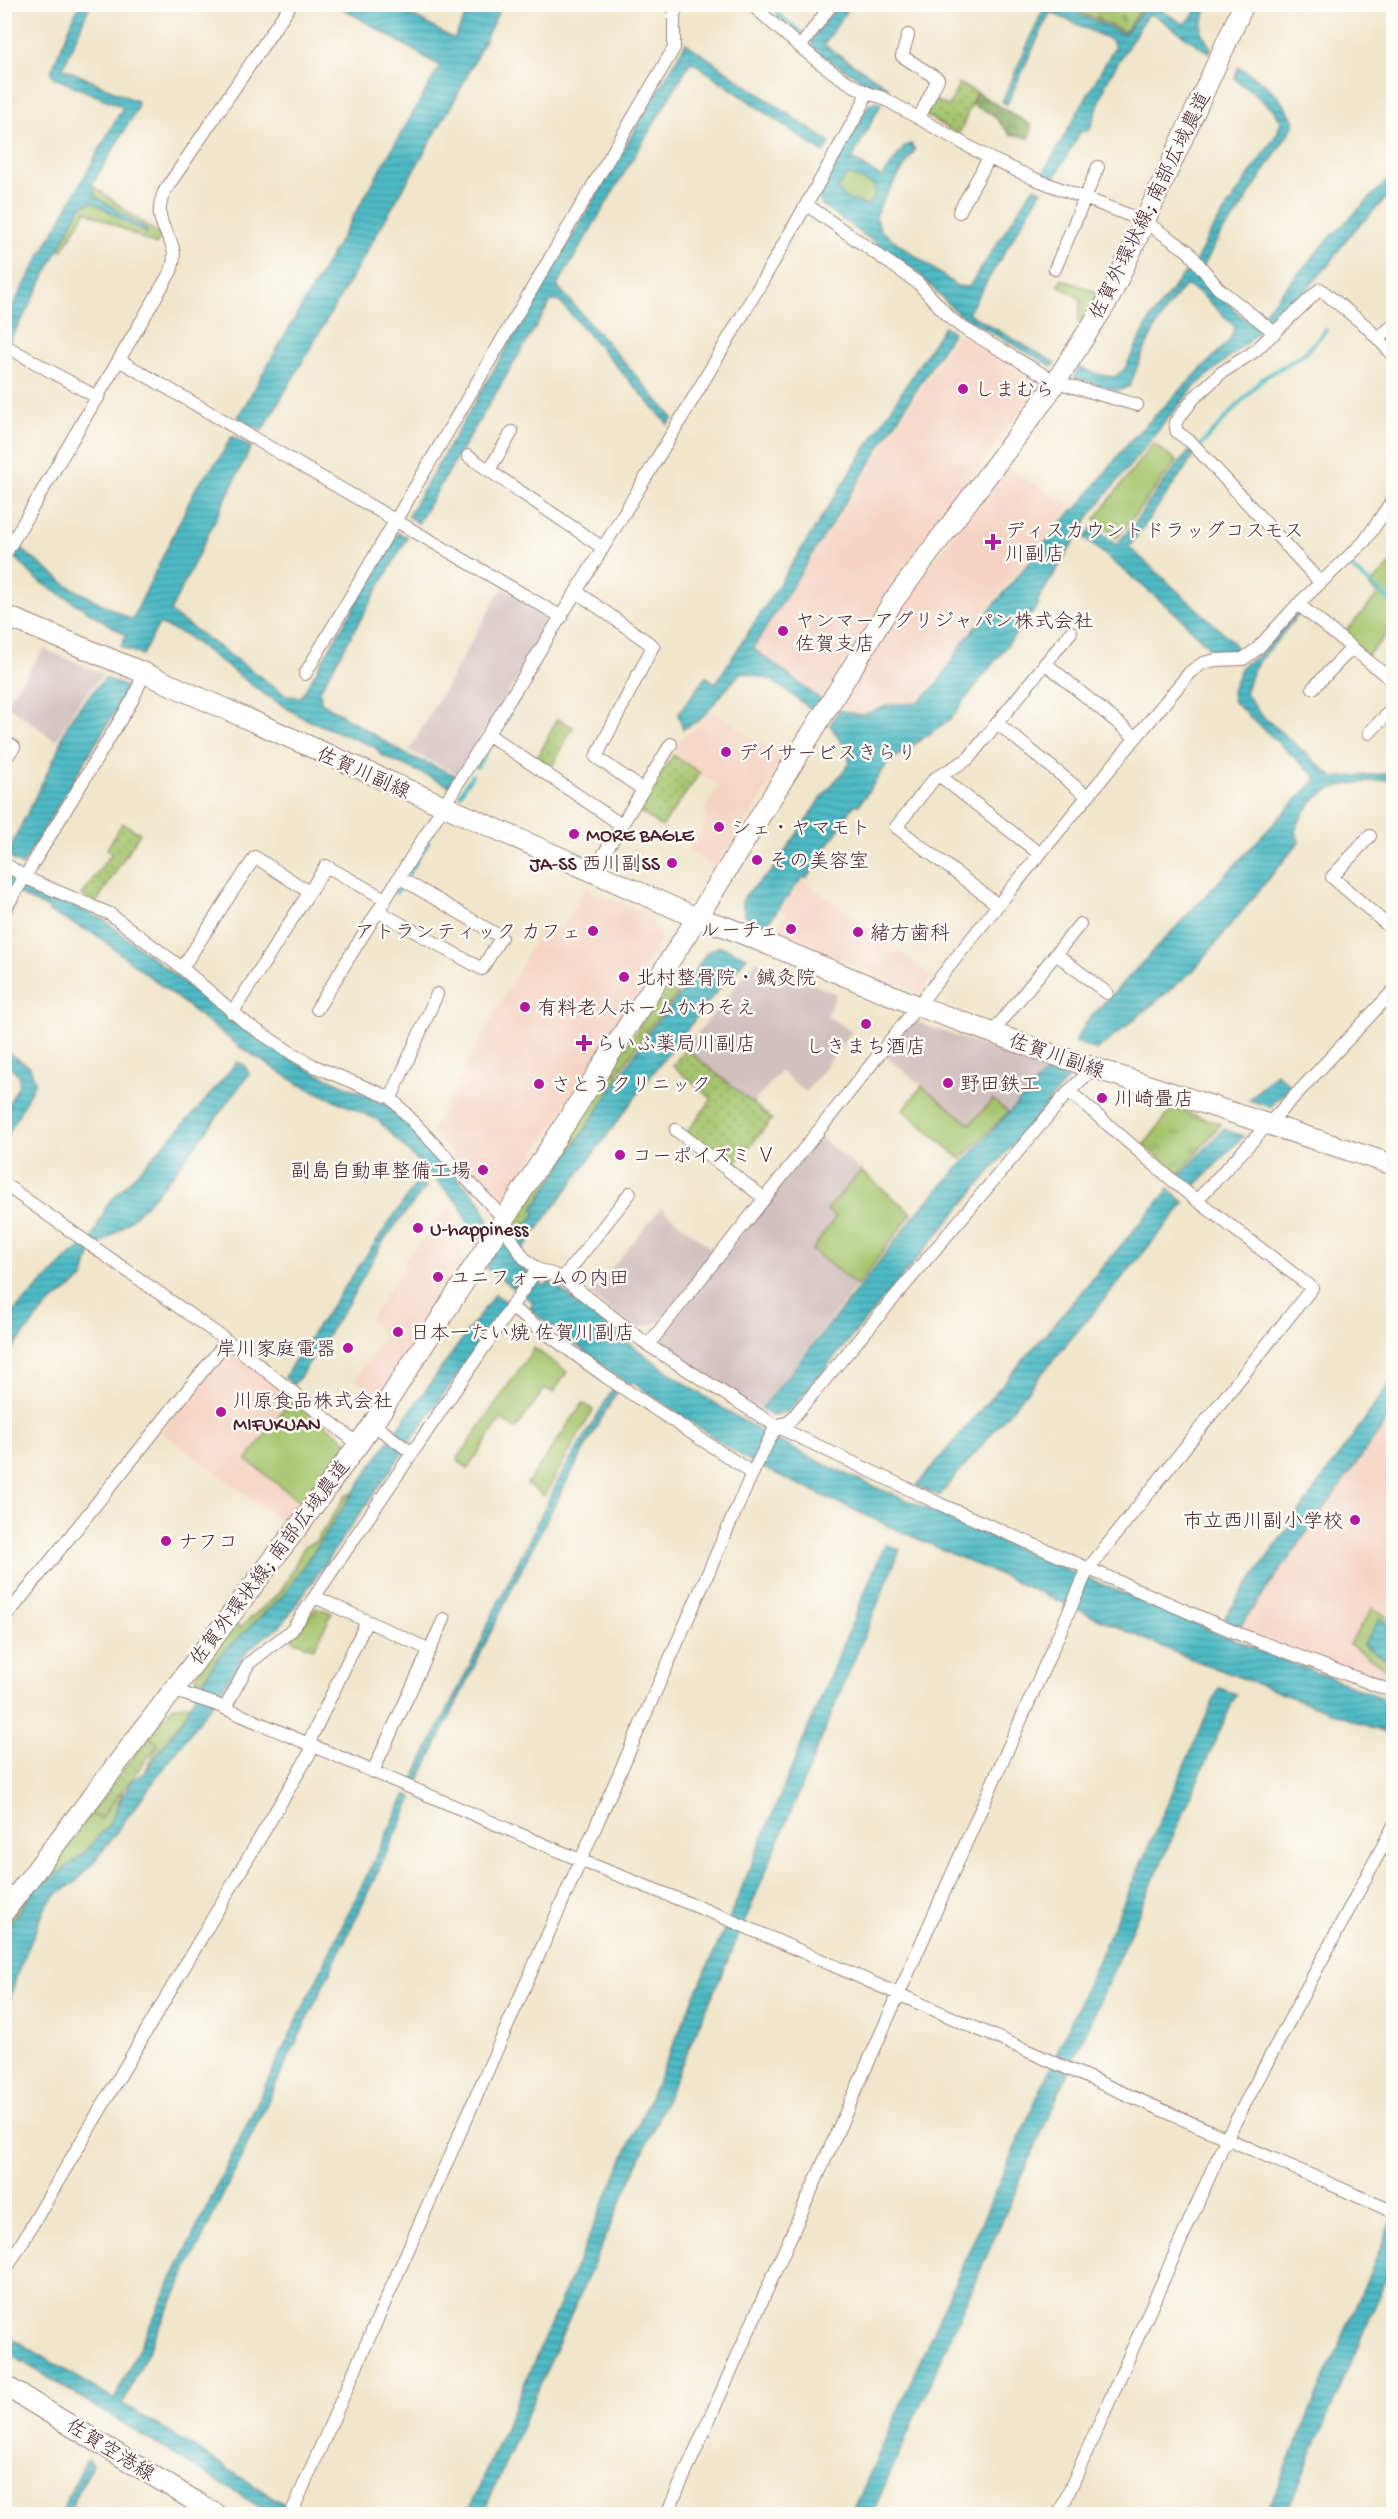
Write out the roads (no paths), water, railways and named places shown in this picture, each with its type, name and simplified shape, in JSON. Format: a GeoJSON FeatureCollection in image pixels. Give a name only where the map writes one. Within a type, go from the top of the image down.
{"type":"FeatureCollection","features":[{"type":"Feature","properties":{"kind":"main road","name":"佐賀外環状線; 南部広域農道"},"geometry":{"type":"LineString","coordinates":[[4,1912],[181,1693],[373,1424],[508,1229],[894,600],[1056,382],[1110,297],[1244,4]]}},
{"type":"Feature","properties":{"kind":"main road","name":"佐賀川副線"},"geometry":{"type":"LineString","coordinates":[[4,615],[144,673],[443,808],[697,918],[726,927],[918,1006],[1094,1068],[1394,1165]]}},
{"type":"Feature","properties":{"kind":"main road","name":"佐賀空港線"},"geometry":{"type":"LineString","coordinates":[[4,2385],[216,2514]]}},
{"type":"Feature","properties":{"kind":"street"},"geometry":{"type":"LineString","coordinates":[[4,556],[98,398],[176,259],[172,242],[159,219],[157,208],[164,192],[291,4]]}},
{"type":"Feature","properties":{"kind":"street"},"geometry":{"type":"LineString","coordinates":[[305,674],[674,48],[674,15],[678,4]]}},
{"type":"Feature","properties":{"kind":"street"},"geometry":{"type":"LineString","coordinates":[[751,4],[800,47],[866,94],[881,97],[989,158],[1144,221],[1176,242],[1241,309],[1275,333]]}},
{"type":"Feature","properties":{"kind":"street"},"geometry":{"type":"LineString","coordinates":[[800,47],[832,4]]}},
{"type":"Feature","properties":{"kind":"street"},"geometry":{"type":"LineString","coordinates":[[908,35],[902,56],[938,79],[919,118]]}},
{"type":"Feature","properties":{"kind":"street"},"geometry":{"type":"LineString","coordinates":[[317,1009],[577,592],[807,205],[863,104],[866,94]]}},
{"type":"Feature","properties":{"kind":"street"},"geometry":{"type":"LineString","coordinates":[[958,212],[989,158]]}},
{"type":"Feature","properties":{"kind":"street"},"geometry":{"type":"LineString","coordinates":[[1055,269],[1098,167]]}},
{"type":"Feature","properties":{"kind":"street"},"geometry":{"type":"LineString","coordinates":[[807,205],[918,283],[956,323],[1056,382],[1137,405]]}},
{"type":"Feature","properties":{"kind":"street"},"geometry":{"type":"LineString","coordinates":[[1320,582],[1174,428],[1194,398],[1221,373],[1275,333],[1320,289],[1378,338],[1394,356]]}},
{"type":"Feature","properties":{"kind":"street"},"geometry":{"type":"LineString","coordinates":[[1378,338],[1394,325]]}},
{"type":"Feature","properties":{"kind":"street"},"geometry":{"type":"LineString","coordinates":[[7,346],[98,398]]}},
{"type":"Feature","properties":{"kind":"street"},"geometry":{"type":"LineString","coordinates":[[119,360],[562,617]]}},
{"type":"Feature","properties":{"kind":"street"},"geometry":{"type":"LineString","coordinates":[[489,471],[512,432]]}},
{"type":"Feature","properties":{"kind":"street"},"geometry":{"type":"LineString","coordinates":[[468,456],[603,548]]}},
{"type":"Feature","properties":{"kind":"street"},"geometry":{"type":"LineString","coordinates":[[648,1345],[998,905],[1190,672],[1203,663],[1243,659],[1257,649],[1320,582],[1364,542],[1394,498]]}},
{"type":"Feature","properties":{"kind":"street"},"geometry":{"type":"LineString","coordinates":[[577,592],[653,646],[596,757],[642,789]]}},
{"type":"Feature","properties":{"kind":"street"},"geometry":{"type":"LineString","coordinates":[[1298,604],[1394,682]]}},
{"type":"Feature","properties":{"kind":"street"},"geometry":{"type":"LineString","coordinates":[[998,905],[896,827],[934,779],[968,759],[1071,632]]}},
{"type":"Feature","properties":{"kind":"street"},"geometry":{"type":"LineString","coordinates":[[1313,688],[1352,648]]}},
{"type":"Feature","properties":{"kind":"street"},"geometry":{"type":"LineString","coordinates":[[1046,663],[1135,737]]}},
{"type":"Feature","properties":{"kind":"street"},"geometry":{"type":"LineString","coordinates":[[4,911],[133,699],[144,673]]}},
{"type":"Feature","properties":{"kind":"street"},"geometry":{"type":"LineString","coordinates":[[1369,733],[1394,706]]}},
{"type":"Feature","properties":{"kind":"street"},"geometry":{"type":"LineString","coordinates":[[997,723],[1087,796]]}},
{"type":"Feature","properties":{"kind":"street"},"geometry":{"type":"LineString","coordinates":[[489,735],[620,824]]}},
{"type":"Feature","properties":{"kind":"street"},"geometry":{"type":"LineString","coordinates":[[4,740],[14,747],[4,760]]}},
{"type":"Feature","properties":{"kind":"street"},"geometry":{"type":"LineString","coordinates":[[593,872],[620,824],[671,744]]}},
{"type":"Feature","properties":{"kind":"street"},"geometry":{"type":"LineString","coordinates":[[940,776],[1040,854]]}},
{"type":"Feature","properties":{"kind":"street"},"geometry":{"type":"LineString","coordinates":[[1371,836],[1332,877],[1394,931]]}},
{"type":"Feature","properties":{"kind":"street"},"geometry":{"type":"LineString","coordinates":[[182,968],[255,857],[309,891]]}},
{"type":"Feature","properties":{"kind":"street"},"geometry":{"type":"LineString","coordinates":[[4,863],[25,879],[110,914],[182,968],[232,1013],[314,1066],[391,1098],[508,1229],[524,1258],[536,1272],[563,1278],[648,1345],[776,1426],[931,1500],[1239,1634],[1394,1692]]}},
{"type":"Feature","properties":{"kind":"street"},"geometry":{"type":"LineString","coordinates":[[232,1013],[326,866],[482,969],[501,936],[400,878]]}},
{"type":"Feature","properties":{"kind":"street"},"geometry":{"type":"LineString","coordinates":[[992,1033],[1080,924]]}},
{"type":"Feature","properties":{"kind":"street"},"geometry":{"type":"LineString","coordinates":[[1056,954],[1107,993]]}},
{"type":"Feature","properties":{"kind":"street"},"geometry":{"type":"LineString","coordinates":[[1197,1199],[1394,990]]}},
{"type":"Feature","properties":{"kind":"street"},"geometry":{"type":"LineString","coordinates":[[391,1098],[437,994]]}},
{"type":"Feature","properties":{"kind":"street"},"geometry":{"type":"LineString","coordinates":[[293,2510],[751,1476],[776,1426],[789,1422],[1069,1091],[1094,1068]]}},
{"type":"Feature","properties":{"kind":"street"},"geometry":{"type":"LineString","coordinates":[[667,2514],[1088,1569],[1312,1288],[1197,1199],[1069,1091]]}},
{"type":"Feature","properties":{"kind":"street"},"geometry":{"type":"LineString","coordinates":[[676,1130],[764,1198]]}},
{"type":"Feature","properties":{"kind":"street"},"geometry":{"type":"LineString","coordinates":[[4,1184],[240,1350],[358,1444]]}},
{"type":"Feature","properties":{"kind":"street"},"geometry":{"type":"LineString","coordinates":[[563,1278],[630,1192]]}},
{"type":"Feature","properties":{"kind":"street"},"geometry":{"type":"LineString","coordinates":[[220,1706],[249,1663],[292,1630],[411,1452],[536,1272]]}},
{"type":"Feature","properties":{"kind":"street"},"geometry":{"type":"LineString","coordinates":[[512,1308],[606,1377],[746,1468],[751,1476]]}},
{"type":"Feature","properties":{"kind":"street"},"geometry":{"type":"LineString","coordinates":[[4,1619],[226,1342]]}},
{"type":"Feature","properties":{"kind":"street"},"geometry":{"type":"LineString","coordinates":[[373,1424],[411,1452]]}},
{"type":"Feature","properties":{"kind":"street"},"geometry":{"type":"LineString","coordinates":[[315,1597],[430,1650]]}},
{"type":"Feature","properties":{"kind":"street"},"geometry":{"type":"LineString","coordinates":[[373,1771],[444,1619]]}},
{"type":"Feature","properties":{"kind":"street"},"geometry":{"type":"LineString","coordinates":[[4,2273],[311,1745],[367,1621]]}},
{"type":"Feature","properties":{"kind":"street"},"geometry":{"type":"LineString","coordinates":[[181,1693],[220,1706],[580,1860],[723,1917],[1392,2212]]}},
{"type":"Feature","properties":{"kind":"street"},"geometry":{"type":"LineString","coordinates":[[1059,2514],[1226,2139],[1394,1825]]}},
{"type":"Feature","properties":{"kind":"water"},"geometry":{"type":"Polygon","coordinates":[[[79,5],[90,5],[63,68],[138,102],[136,111],[92,185],[95,196],[146,229],[147,234],[93,202],[81,206],[5,348],[5,320],[123,107],[54,78],[51,72],[79,5]]]}},
{"type":"Feature","properties":{"kind":"water"},"geometry":{"type":"Polygon","coordinates":[[[337,5],[393,5],[454,39],[471,5],[502,5],[457,96],[262,431],[247,425],[247,422],[238,417],[440,66],[337,5]]]}},
{"type":"Feature","properties":{"kind":"water"},"geometry":{"type":"Polygon","coordinates":[[[838,5],[850,5],[824,45],[888,87],[885,93],[832,62],[812,46],[812,39],[838,5]]]}},
{"type":"Feature","properties":{"kind":"water"},"geometry":{"type":"Polygon","coordinates":[[[1037,5],[1058,5],[1124,34],[1147,5],[1153,5],[1183,24],[1192,17],[1198,5],[1210,5],[1205,11],[1201,31],[1211,48],[1209,53],[1154,15],[1147,15],[1108,79],[1089,131],[1081,131],[1054,179],[1043,174],[1115,46],[1111,40],[1050,12],[1007,104],[1002,102],[1044,8],[1037,5]]]}},
{"type":"Feature","properties":{"kind":"water"},"geometry":{"type":"Polygon","coordinates":[[[686,43],[830,143],[824,153],[691,61],[557,286],[673,418],[668,424],[559,301],[551,301],[418,523],[408,516],[686,43]]]}},
{"type":"Feature","properties":{"kind":"water"},"geometry":{"type":"Polygon","coordinates":[[[1238,67],[1271,90],[1295,123],[1237,214],[1220,235],[1199,275],[1245,320],[1255,322],[1260,331],[1195,386],[1090,515],[1037,602],[1039,604],[950,719],[887,764],[859,805],[854,805],[807,878],[802,878],[766,925],[745,916],[742,902],[748,892],[771,872],[823,796],[850,763],[846,749],[830,725],[839,710],[862,715],[889,705],[917,703],[938,683],[964,641],[1073,509],[1077,509],[1128,443],[1230,340],[1235,327],[1200,293],[1186,285],[1168,307],[1153,332],[1130,386],[1118,391],[1074,377],[1079,367],[1114,377],[1124,370],[1151,318],[1182,276],[1192,269],[1209,235],[1277,134],[1281,121],[1274,110],[1235,79],[1238,67]]]}},
{"type":"Feature","properties":{"kind":"water"},"geometry":{"type":"Polygon","coordinates":[[[877,101],[881,104],[852,159],[882,178],[905,146],[911,144],[915,150],[881,203],[876,216],[880,230],[957,286],[969,287],[1034,187],[1042,190],[968,313],[1055,363],[1053,367],[957,313],[918,273],[822,205],[818,197],[870,103],[877,101]],[[848,174],[837,189],[846,199],[867,205],[874,198],[874,185],[848,174]]]}},
{"type":"Feature","properties":{"kind":"water"},"geometry":{"type":"Polygon","coordinates":[[[1393,175],[1393,191],[1347,238],[1330,263],[1278,322],[1261,316],[1327,241],[1393,175]]]}},
{"type":"Feature","properties":{"kind":"water"},"geometry":{"type":"Polygon","coordinates":[[[944,326],[953,332],[753,648],[821,700],[814,711],[770,679],[741,672],[701,719],[683,729],[678,714],[706,677],[716,683],[944,326]]]}},
{"type":"Feature","properties":{"kind":"water"},"geometry":{"type":"Polygon","coordinates":[[[232,436],[251,447],[170,612],[287,696],[301,697],[398,533],[408,537],[320,690],[321,702],[405,754],[455,775],[450,786],[381,755],[375,747],[303,718],[264,694],[185,635],[159,624],[142,655],[121,647],[126,635],[36,579],[12,553],[16,545],[68,586],[132,620],[197,486],[219,459],[232,436]]]}},
{"type":"Feature","properties":{"kind":"water"},"geometry":{"type":"Polygon","coordinates":[[[1192,449],[1196,453],[1129,547],[1230,639],[1239,652],[1214,653],[1181,618],[1085,538],[1093,526],[1116,545],[1192,449]]]}},
{"type":"Feature","properties":{"kind":"water"},"geometry":{"type":"Polygon","coordinates":[[[1299,614],[1254,668],[1245,692],[1260,714],[1334,778],[1393,773],[1393,779],[1334,788],[1312,802],[1295,831],[1299,842],[1193,971],[1097,1050],[1075,1042],[1087,1021],[1317,778],[1234,702],[1232,691],[1242,666],[1258,656],[1295,615],[1299,614]]]}},
{"type":"Feature","properties":{"kind":"water"},"geometry":{"type":"Polygon","coordinates":[[[105,678],[129,688],[22,866],[11,858],[9,850],[60,747],[66,728],[105,678]]]}},
{"type":"Feature","properties":{"kind":"water"},"geometry":{"type":"Polygon","coordinates":[[[4,873],[26,889],[54,901],[56,897],[104,920],[245,1030],[305,1068],[388,1105],[479,1200],[490,1224],[476,1245],[461,1206],[378,1120],[299,1084],[240,1047],[95,934],[49,912],[50,909],[26,898],[5,883],[4,873]]]}},
{"type":"Feature","properties":{"kind":"water"},"geometry":{"type":"Polygon","coordinates":[[[720,946],[747,957],[712,997],[656,1069],[517,1257],[520,1267],[545,1286],[549,1282],[558,1287],[679,1380],[781,1442],[856,1478],[1120,1592],[1393,1702],[1393,1736],[1179,1654],[750,1462],[632,1382],[628,1384],[622,1380],[529,1309],[533,1302],[486,1268],[501,1241],[510,1245],[536,1213],[533,1209],[651,1029],[681,994],[707,952],[720,946]]]}},
{"type":"Feature","properties":{"kind":"water"},"geometry":{"type":"Polygon","coordinates":[[[5,1051],[30,1067],[35,1082],[5,1141],[5,1110],[19,1085],[19,1075],[5,1062],[5,1051]]]}},
{"type":"Feature","properties":{"kind":"water"},"geometry":{"type":"Polygon","coordinates":[[[237,1062],[245,1065],[249,1074],[177,1169],[136,1215],[92,1249],[83,1279],[46,1307],[5,1358],[5,1320],[73,1253],[91,1241],[107,1205],[198,1109],[237,1062]]]}},
{"type":"Feature","properties":{"kind":"water"},"geometry":{"type":"Polygon","coordinates":[[[1048,1070],[1067,1080],[790,1410],[772,1416],[761,1409],[916,1214],[1048,1070]]]}},
{"type":"Feature","properties":{"kind":"water"},"geometry":{"type":"Polygon","coordinates":[[[1276,1073],[1291,1086],[1270,1107],[1249,1100],[1276,1073]]]}},
{"type":"Feature","properties":{"kind":"water"},"geometry":{"type":"Polygon","coordinates":[[[1223,1129],[1243,1136],[1192,1189],[1179,1177],[1223,1129]]]}},
{"type":"Feature","properties":{"kind":"water"},"geometry":{"type":"Polygon","coordinates":[[[418,1181],[426,1187],[384,1240],[349,1302],[293,1385],[285,1377],[297,1356],[418,1181]]]}},
{"type":"Feature","properties":{"kind":"water"},"geometry":{"type":"Polygon","coordinates":[[[1169,1189],[1185,1203],[939,1496],[916,1486],[1169,1189]]]}},
{"type":"Feature","properties":{"kind":"water"},"geometry":{"type":"Polygon","coordinates":[[[495,1294],[508,1303],[283,1623],[248,1650],[219,1694],[97,1858],[74,1884],[59,1892],[47,1904],[17,1974],[5,2017],[4,1952],[8,1926],[40,1883],[50,1880],[82,1855],[108,1826],[131,1781],[145,1772],[184,1719],[199,1687],[220,1655],[284,1595],[383,1449],[495,1294]]]}},
{"type":"Feature","properties":{"kind":"water"},"geometry":{"type":"Polygon","coordinates":[[[1393,1379],[1393,1412],[1239,1628],[1223,1620],[1393,1379]]]}},
{"type":"Feature","properties":{"kind":"water"},"geometry":{"type":"Polygon","coordinates":[[[613,1389],[617,1392],[538,1537],[418,1783],[412,1781],[558,1481],[613,1389]]]}},
{"type":"Feature","properties":{"kind":"water"},"geometry":{"type":"Polygon","coordinates":[[[885,1544],[900,1550],[745,1921],[483,2514],[467,2514],[730,1916],[885,1544]]]}},
{"type":"Feature","properties":{"kind":"water"},"geometry":{"type":"Polygon","coordinates":[[[1380,1619],[1393,1627],[1393,1664],[1363,1645],[1380,1619]]]}},
{"type":"Feature","properties":{"kind":"water"},"geometry":{"type":"Polygon","coordinates":[[[1219,1688],[1236,1694],[872,2514],[852,2514],[1219,1688]]]}},
{"type":"Feature","properties":{"kind":"water"},"geometry":{"type":"Polygon","coordinates":[[[406,1794],[413,1798],[123,2404],[300,2514],[271,2514],[5,2351],[4,2333],[114,2400],[406,1794]]]}},
{"type":"Feature","properties":{"kind":"water"},"geometry":{"type":"Polygon","coordinates":[[[1393,2219],[1393,2264],[1286,2514],[1266,2514],[1393,2219]]]}},
{"type":"Feature","properties":{"kind":"water"},"geometry":{"type":"Polygon","coordinates":[[[89,2460],[92,2464],[68,2514],[60,2514],[86,2461],[89,2460]]]}},
{"type":"Feature","properties":{"kind":"waterway"},"geometry":{"type":"LineString","coordinates":[[777,14],[802,33]]}},
{"type":"Feature","properties":{"kind":"waterway"},"geometry":{"type":"LineString","coordinates":[[1201,445],[1262,379],[1304,354],[1326,330]]}},
{"type":"Feature","properties":{"kind":"waterway"},"geometry":{"type":"LineString","coordinates":[[1347,564],[1392,602],[1394,599]]}},
{"type":"Feature","properties":{"kind":"waterway"},"geometry":{"type":"LineString","coordinates":[[514,705],[520,696]]}},
{"type":"Feature","properties":{"kind":"waterway"},"geometry":{"type":"LineString","coordinates":[[496,735],[510,713]]}},
{"type":"Feature","properties":{"kind":"waterway"},"geometry":{"type":"LineString","coordinates":[[477,767],[491,744]]}},
{"type":"Feature","properties":{"kind":"waterway"},"geometry":{"type":"LineString","coordinates":[[460,794],[472,775]]}},
{"type":"Feature","properties":{"kind":"waterway"},"geometry":{"type":"LineString","coordinates":[[408,875],[428,842]]}},
{"type":"Feature","properties":{"kind":"waterway"},"geometry":{"type":"LineString","coordinates":[[396,893],[401,886]]}},
{"type":"Feature","properties":{"kind":"place","name":"しまむら"},"geometry":{"type":"Point","coordinates":[963,389]}},
{"type":"Feature","properties":{"kind":"place","name":"ディスカウントドラッグコスモス 川副店"},"geometry":{"type":"Point","coordinates":[993,542]}},
{"type":"Feature","properties":{"kind":"place","name":"ヤンマーアグリジャパン株式会社 佐賀支店"},"geometry":{"type":"Point","coordinates":[783,631]}},
{"type":"Feature","properties":{"kind":"place","name":"デイサービスきらり"},"geometry":{"type":"Point","coordinates":[726,752]}},
{"type":"Feature","properties":{"kind":"place","name":"シェ・ヤマモト"},"geometry":{"type":"Point","coordinates":[719,827]}},
{"type":"Feature","properties":{"kind":"place","name":"MORE BAGLE"},"geometry":{"type":"Point","coordinates":[574,834]}},
{"type":"Feature","properties":{"kind":"place","name":"その美容室"},"geometry":{"type":"Point","coordinates":[757,860]}},
{"type":"Feature","properties":{"kind":"place","name":"JA-SS 西川副SS"},"geometry":{"type":"Point","coordinates":[672,863]}},
{"type":"Feature","properties":{"kind":"place","name":"ルーチェ"},"geometry":{"type":"Point","coordinates":[791,929]}},
{"type":"Feature","properties":{"kind":"place","name":"アトランティック カフェ"},"geometry":{"type":"Point","coordinates":[593,931]}},
{"type":"Feature","properties":{"kind":"place","name":"緒方歯科"},"geometry":{"type":"Point","coordinates":[858,932]}},
{"type":"Feature","properties":{"kind":"place","name":"北村整骨院・鍼灸院"},"geometry":{"type":"Point","coordinates":[624,977]}},
{"type":"Feature","properties":{"kind":"place","name":"有料老人ホームかわそえ"},"geometry":{"type":"Point","coordinates":[525,1007]}},
{"type":"Feature","properties":{"kind":"place","name":"しきまち酒店"},"geometry":{"type":"Point","coordinates":[866,1024]}},
{"type":"Feature","properties":{"kind":"place","name":"らいふ薬局川副店"},"geometry":{"type":"Point","coordinates":[584,1043]}},
{"type":"Feature","properties":{"kind":"place","name":"野田鉄工"},"geometry":{"type":"Point","coordinates":[948,1083]}},
{"type":"Feature","properties":{"kind":"place","name":"さとうクリニック"},"geometry":{"type":"Point","coordinates":[539,1084]}},
{"type":"Feature","properties":{"kind":"place","name":"川崎畳店"},"geometry":{"type":"Point","coordinates":[1102,1098]}},
{"type":"Feature","properties":{"kind":"place","name":"コーポイズミ Ⅴ"},"geometry":{"type":"Point","coordinates":[620,1155]}},
{"type":"Feature","properties":{"kind":"place","name":"副島自動車整備工場"},"geometry":{"type":"Point","coordinates":[483,1170]}},
{"type":"Feature","properties":{"kind":"place","name":"U-happiness"},"geometry":{"type":"Point","coordinates":[418,1228]}},
{"type":"Feature","properties":{"kind":"place","name":"ユニフォームの内田"},"geometry":{"type":"Point","coordinates":[438,1277]}},
{"type":"Feature","properties":{"kind":"place","name":"日本一たい焼 佐賀川副店"},"geometry":{"type":"Point","coordinates":[398,1332]}},
{"type":"Feature","properties":{"kind":"place","name":"岸川家庭電器"},"geometry":{"type":"Point","coordinates":[348,1348]}},
{"type":"Feature","properties":{"kind":"place","name":"川原食品株式会社 MIFUKUAN"},"geometry":{"type":"Point","coordinates":[221,1412]}},
{"type":"Feature","properties":{"kind":"place","name":"市立西川副小学校"},"geometry":{"type":"Point","coordinates":[1355,1520]}},
{"type":"Feature","properties":{"kind":"place","name":"ナフコ"},"geometry":{"type":"Point","coordinates":[166,1541]}}]}
